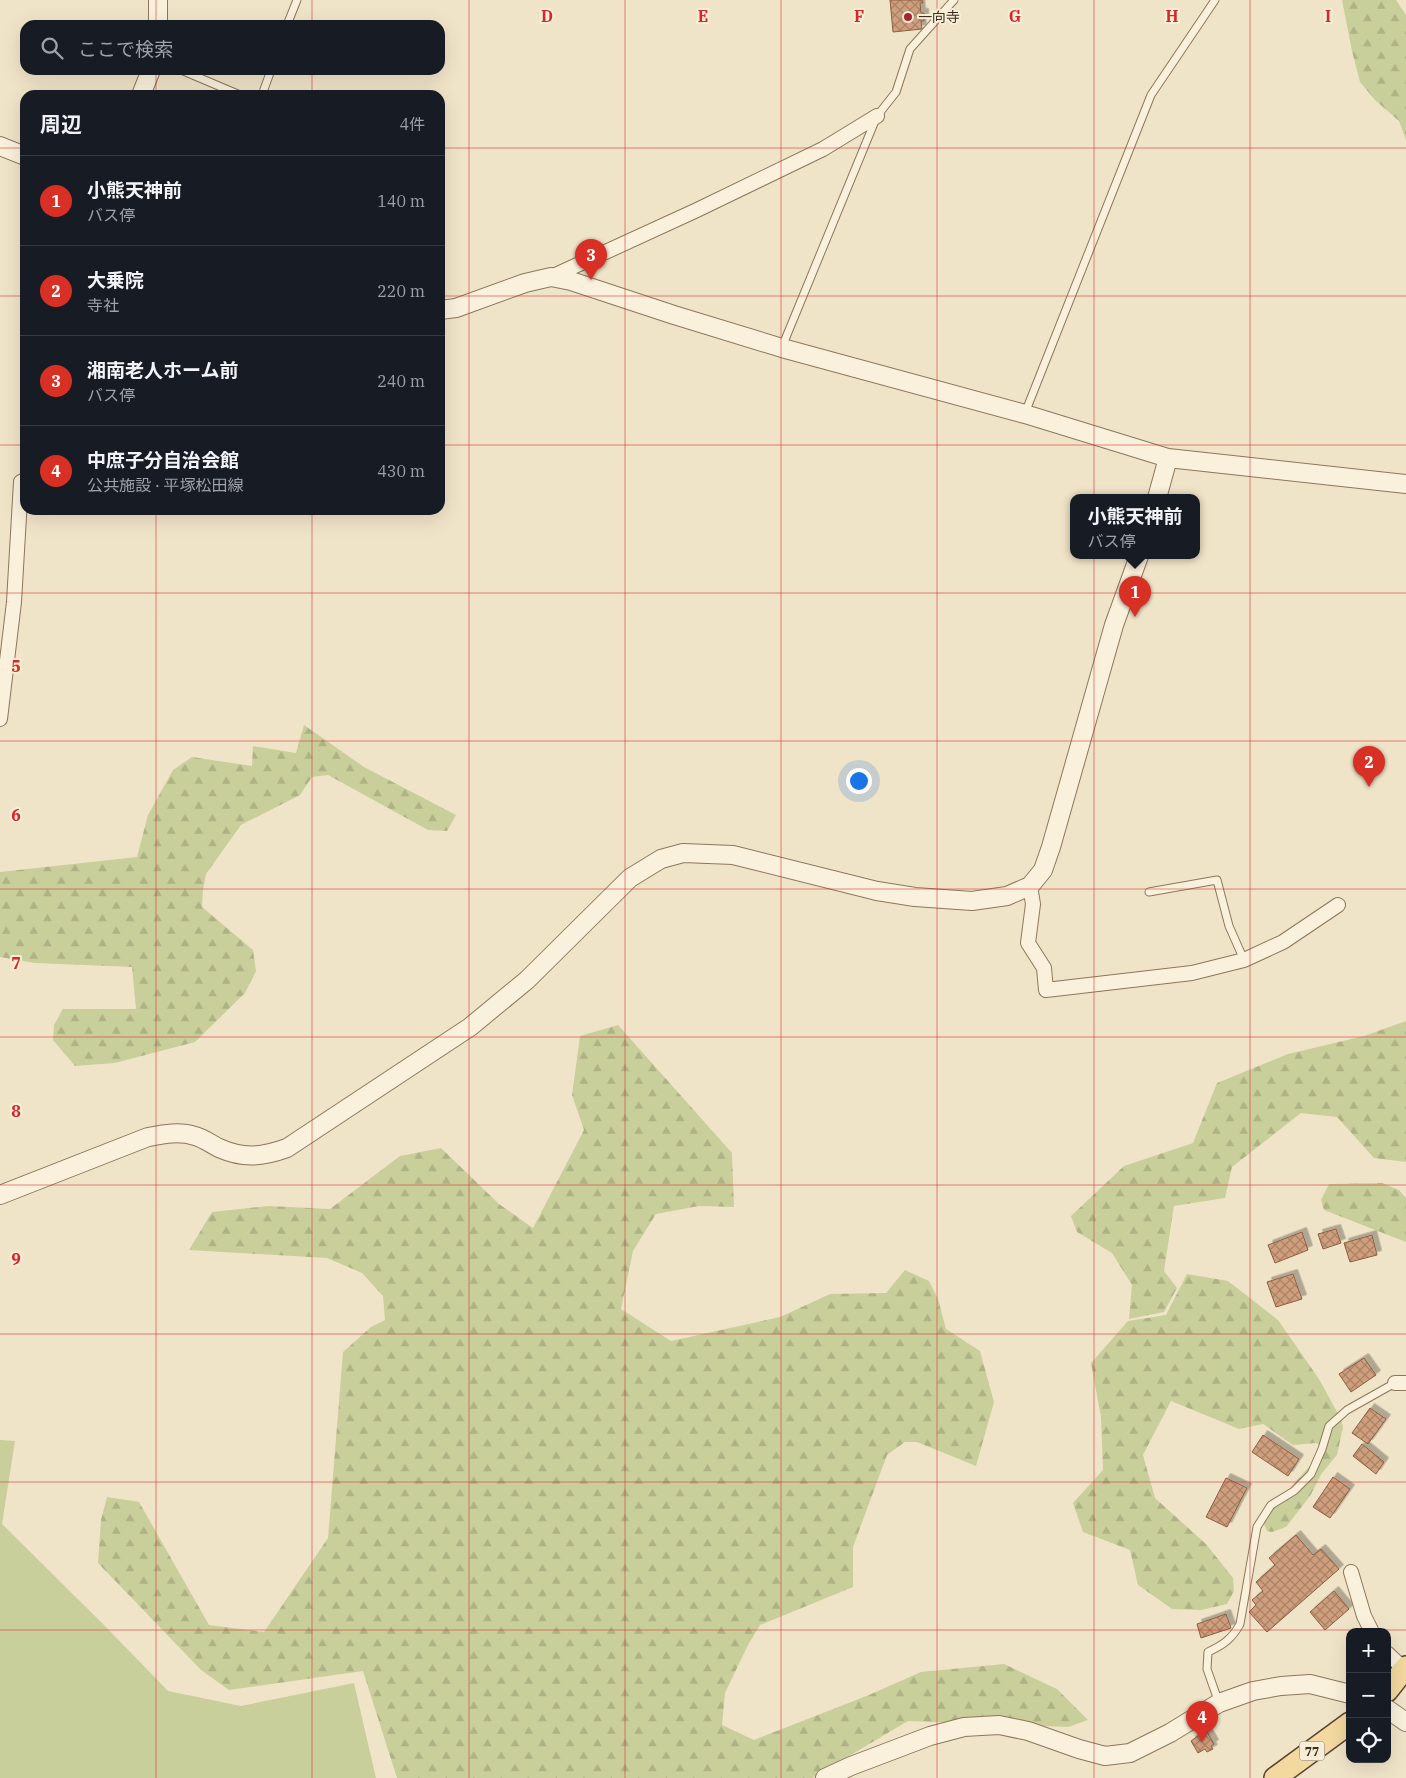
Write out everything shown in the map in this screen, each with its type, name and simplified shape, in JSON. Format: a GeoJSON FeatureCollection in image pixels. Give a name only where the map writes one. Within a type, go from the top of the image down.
{"type":"FeatureCollection","features":[{"type":"Feature","properties":{"kind":"main road"},"geometry":{"type":"LineString","coordinates":[[1391,1686],[1405,1668]]}},
{"type":"Feature","properties":{"kind":"main road","name":"77"},"geometry":{"type":"LineString","coordinates":[[1275,1778],[1346,1726]]}},
{"type":"Feature","properties":{"kind":"street"},"geometry":{"type":"LineString","coordinates":[[158,0],[158,20]]}},
{"type":"Feature","properties":{"kind":"street"},"geometry":{"type":"LineString","coordinates":[[143,90],[149,75]]}},
{"type":"Feature","properties":{"kind":"street"},"geometry":{"type":"LineString","coordinates":[[445,309],[456,308],[525,283],[551,277],[697,210],[823,149],[877,116]]}},
{"type":"Feature","properties":{"kind":"street"},"geometry":{"type":"LineString","coordinates":[[0,146],[20,154]]}},
{"type":"Feature","properties":{"kind":"street"},"geometry":{"type":"LineString","coordinates":[[551,277],[571,281],[674,316],[782,348],[1025,414],[1168,458],[1406,484]]}},
{"type":"Feature","properties":{"kind":"street"},"geometry":{"type":"LineString","coordinates":[[1158,494],[1168,458]]}},
{"type":"Feature","properties":{"kind":"street"},"geometry":{"type":"LineString","coordinates":[[0,720],[14,602],[20,499]]}},
{"type":"Feature","properties":{"kind":"street"},"geometry":{"type":"LineString","coordinates":[[0,1195],[148,1137],[166,1133],[183,1133],[196,1136],[219,1148],[240,1155],[268,1155],[287,1148],[470,1027],[528,980],[630,878],[661,858],[683,853],[733,855],[877,891],[915,897],[972,902],[1007,896],[1030,886],[1043,870],[1051,847],[1114,625],[1138,559]]}},
{"type":"Feature","properties":{"kind":"street"},"geometry":{"type":"LineString","coordinates":[[1030,886],[1033,904],[1028,943],[1044,968],[1046,990],[1192,973],[1244,960],[1283,942],[1338,905]]}},
{"type":"Feature","properties":{"kind":"street"},"geometry":{"type":"LineString","coordinates":[[1351,1572],[1364,1616],[1370,1628]]}},
{"type":"Feature","properties":{"kind":"street"},"geometry":{"type":"LineString","coordinates":[[1391,1656],[1405,1668]]}},
{"type":"Feature","properties":{"kind":"street"},"geometry":{"type":"LineString","coordinates":[[825,1778],[930,1736],[964,1727],[999,1726],[1028,1731],[1079,1750],[1105,1756],[1130,1753],[1170,1733],[1219,1703],[1253,1691],[1281,1686],[1310,1684],[1346,1693]]}},
{"type":"Feature","properties":{"kind":"street"},"geometry":{"type":"LineString","coordinates":[[1391,1711],[1406,1722]]}},
{"type":"Feature","properties":{"kind":"lane"},"geometry":{"type":"LineString","coordinates":[[290,20],[297,0]]}},
{"type":"Feature","properties":{"kind":"lane"},"geometry":{"type":"LineString","coordinates":[[782,348],[877,116],[896,92],[910,49],[954,0]]}},
{"type":"Feature","properties":{"kind":"lane"},"geometry":{"type":"LineString","coordinates":[[1025,414],[1151,94],[1215,0]]}},
{"type":"Feature","properties":{"kind":"lane"},"geometry":{"type":"LineString","coordinates":[[193,75],[228,90]]}},
{"type":"Feature","properties":{"kind":"lane"},"geometry":{"type":"LineString","coordinates":[[264,90],[269,75]]}},
{"type":"Feature","properties":{"kind":"lane"},"geometry":{"type":"LineString","coordinates":[[1149,892],[1217,880],[1229,926],[1244,960]]}},
{"type":"Feature","properties":{"kind":"lane"},"geometry":{"type":"LineString","coordinates":[[1219,1703],[1207,1669],[1208,1652],[1226,1643],[1235,1634],[1240,1624],[1257,1527],[1270,1505],[1294,1491],[1311,1474],[1322,1449],[1328,1426],[1347,1410],[1400,1383]]}},
{"type":"Feature","properties":{"kind":"green space"},"geometry":{"type":"Polygon","coordinates":[[[1342,0],[1396,0],[1406,15],[1406,140],[1399,121],[1375,100],[1360,82],[1342,0]]]}},
{"type":"Feature","properties":{"kind":"green space"},"geometry":{"type":"Polygon","coordinates":[[[304,725],[364,767],[456,815],[447,831],[428,830],[328,775],[312,777],[300,795],[241,825],[206,874],[202,907],[253,950],[256,971],[245,993],[195,1042],[115,1063],[75,1066],[53,1040],[54,1025],[63,1009],[136,1009],[132,967],[35,963],[0,957],[0,872],[137,857],[148,815],[173,770],[192,757],[252,766],[253,746],[296,753],[304,725]]]}},
{"type":"Feature","properties":{"kind":"green space"},"geometry":{"type":"Polygon","coordinates":[[[1406,1021],[1406,1162],[1374,1158],[1337,1117],[1301,1113],[1232,1167],[1225,1198],[1174,1206],[1164,1271],[1177,1288],[1164,1312],[1129,1319],[1132,1285],[1112,1253],[1077,1232],[1071,1216],[1124,1166],[1193,1143],[1217,1083],[1288,1054],[1364,1036],[1406,1021]]]}},
{"type":"Feature","properties":{"kind":"green space"},"geometry":{"type":"Polygon","coordinates":[[[618,1025],[732,1153],[734,1207],[699,1206],[656,1214],[633,1251],[621,1309],[671,1341],[780,1317],[830,1294],[886,1293],[905,1270],[929,1281],[938,1299],[946,1329],[980,1351],[994,1402],[976,1466],[917,1442],[905,1442],[887,1455],[853,1547],[853,1587],[760,1625],[748,1645],[725,1693],[722,1725],[754,1740],[869,1695],[921,1672],[1004,1664],[1057,1689],[1088,1720],[1068,1727],[908,1721],[812,1778],[397,1778],[363,1671],[229,1690],[201,1670],[98,1563],[101,1520],[107,1497],[139,1502],[209,1625],[264,1632],[328,1538],[343,1352],[371,1327],[385,1320],[383,1296],[362,1273],[327,1258],[189,1250],[212,1212],[269,1206],[330,1209],[400,1156],[441,1148],[499,1204],[533,1228],[584,1130],[572,1095],[580,1036],[618,1025]]]}},
{"type":"Feature","properties":{"kind":"green space"},"geometry":{"type":"Polygon","coordinates":[[[1382,1183],[1399,1190],[1406,1198],[1406,1242],[1324,1210],[1321,1200],[1329,1184],[1382,1183]]]}},
{"type":"Feature","properties":{"kind":"green space"},"geometry":{"type":"Polygon","coordinates":[[[1187,1274],[1228,1281],[1278,1320],[1319,1379],[1341,1419],[1343,1427],[1337,1455],[1322,1473],[1310,1496],[1286,1527],[1272,1532],[1267,1531],[1264,1524],[1269,1512],[1322,1454],[1322,1447],[1316,1443],[1293,1445],[1263,1424],[1239,1429],[1171,1401],[1143,1455],[1155,1498],[1206,1544],[1233,1578],[1234,1591],[1227,1604],[1201,1610],[1172,1609],[1138,1585],[1130,1550],[1083,1532],[1073,1503],[1103,1470],[1101,1417],[1091,1363],[1128,1321],[1166,1315],[1187,1274]]]}},
{"type":"Feature","properties":{"kind":"green space"},"geometry":{"type":"Polygon","coordinates":[[[0,1440],[15,1441],[2,1524],[168,1691],[241,1706],[354,1683],[376,1778],[0,1778],[0,1440]]]}},
{"type":"Feature","properties":{"kind":"building","name":"一向寺"},"geometry":{"type":"Polygon","coordinates":[[[890,0],[922,0],[923,3],[920,3],[921,13],[924,13],[924,21],[921,21],[922,29],[893,32],[890,0]]]}},
{"type":"Feature","properties":{"kind":"building"},"geometry":{"type":"Polygon","coordinates":[[[1336,1229],[1341,1243],[1323,1249],[1318,1234],[1336,1229]]]}},
{"type":"Feature","properties":{"kind":"building"},"geometry":{"type":"Polygon","coordinates":[[[1302,1232],[1308,1250],[1275,1263],[1268,1245],[1302,1232]]]}},
{"type":"Feature","properties":{"kind":"building"},"geometry":{"type":"Polygon","coordinates":[[[1372,1235],[1377,1255],[1350,1262],[1344,1243],[1372,1235]]]}},
{"type":"Feature","properties":{"kind":"building"},"geometry":{"type":"Polygon","coordinates":[[[1293,1274],[1302,1299],[1276,1307],[1267,1282],[1293,1274]]]}},
{"type":"Feature","properties":{"kind":"building"},"geometry":{"type":"Polygon","coordinates":[[[1364,1358],[1376,1375],[1351,1392],[1339,1374],[1364,1358]]]}},
{"type":"Feature","properties":{"kind":"building"},"geometry":{"type":"Polygon","coordinates":[[[1370,1408],[1386,1419],[1368,1444],[1352,1433],[1370,1408]]]}},
{"type":"Feature","properties":{"kind":"building"},"geometry":{"type":"Polygon","coordinates":[[[1263,1435],[1299,1459],[1288,1476],[1252,1452],[1263,1435]]]}},
{"type":"Feature","properties":{"kind":"building"},"geometry":{"type":"Polygon","coordinates":[[[1362,1444],[1384,1462],[1376,1474],[1353,1456],[1362,1444]]]}},
{"type":"Feature","properties":{"kind":"building"},"geometry":{"type":"Polygon","coordinates":[[[1333,1477],[1350,1489],[1330,1518],[1313,1507],[1333,1477]]]}},
{"type":"Feature","properties":{"kind":"building"},"geometry":{"type":"Polygon","coordinates":[[[1226,1478],[1247,1488],[1227,1527],[1206,1517],[1226,1478]]]}},
{"type":"Feature","properties":{"kind":"building"},"geometry":{"type":"Polygon","coordinates":[[[1296,1535],[1313,1555],[1321,1549],[1339,1569],[1267,1632],[1249,1612],[1256,1605],[1252,1600],[1263,1591],[1256,1582],[1275,1565],[1269,1558],[1296,1535]]]}},
{"type":"Feature","properties":{"kind":"building"},"geometry":{"type":"Polygon","coordinates":[[[1334,1591],[1349,1609],[1325,1630],[1310,1612],[1334,1591]]]}},
{"type":"Feature","properties":{"kind":"building"},"geometry":{"type":"Polygon","coordinates":[[[1226,1614],[1231,1628],[1201,1638],[1197,1624],[1226,1614]]]}},
{"type":"Feature","properties":{"kind":"building"},"geometry":{"type":"Polygon","coordinates":[[[1206,1730],[1214,1744],[1211,1746],[1213,1749],[1207,1752],[1205,1749],[1198,1753],[1191,1741],[1206,1730]]]}},
{"type":"Feature","properties":{"kind":"place","name":"一向寺"},"geometry":{"type":"Point","coordinates":[908,17]}},
{"type":"Feature","properties":{"kind":"place","name":"湘南老人ホーム前"},"geometry":{"type":"Point","coordinates":[591,280]}},
{"type":"Feature","properties":{"kind":"place","name":"小熊天神前"},"geometry":{"type":"Point","coordinates":[1135,617]}},
{"type":"Feature","properties":{"kind":"place","name":"大乗院"},"geometry":{"type":"Point","coordinates":[1369,787]}},
{"type":"Feature","properties":{"kind":"place","name":"中庶子分自治会館"},"geometry":{"type":"Point","coordinates":[1202,1742]}}]}
